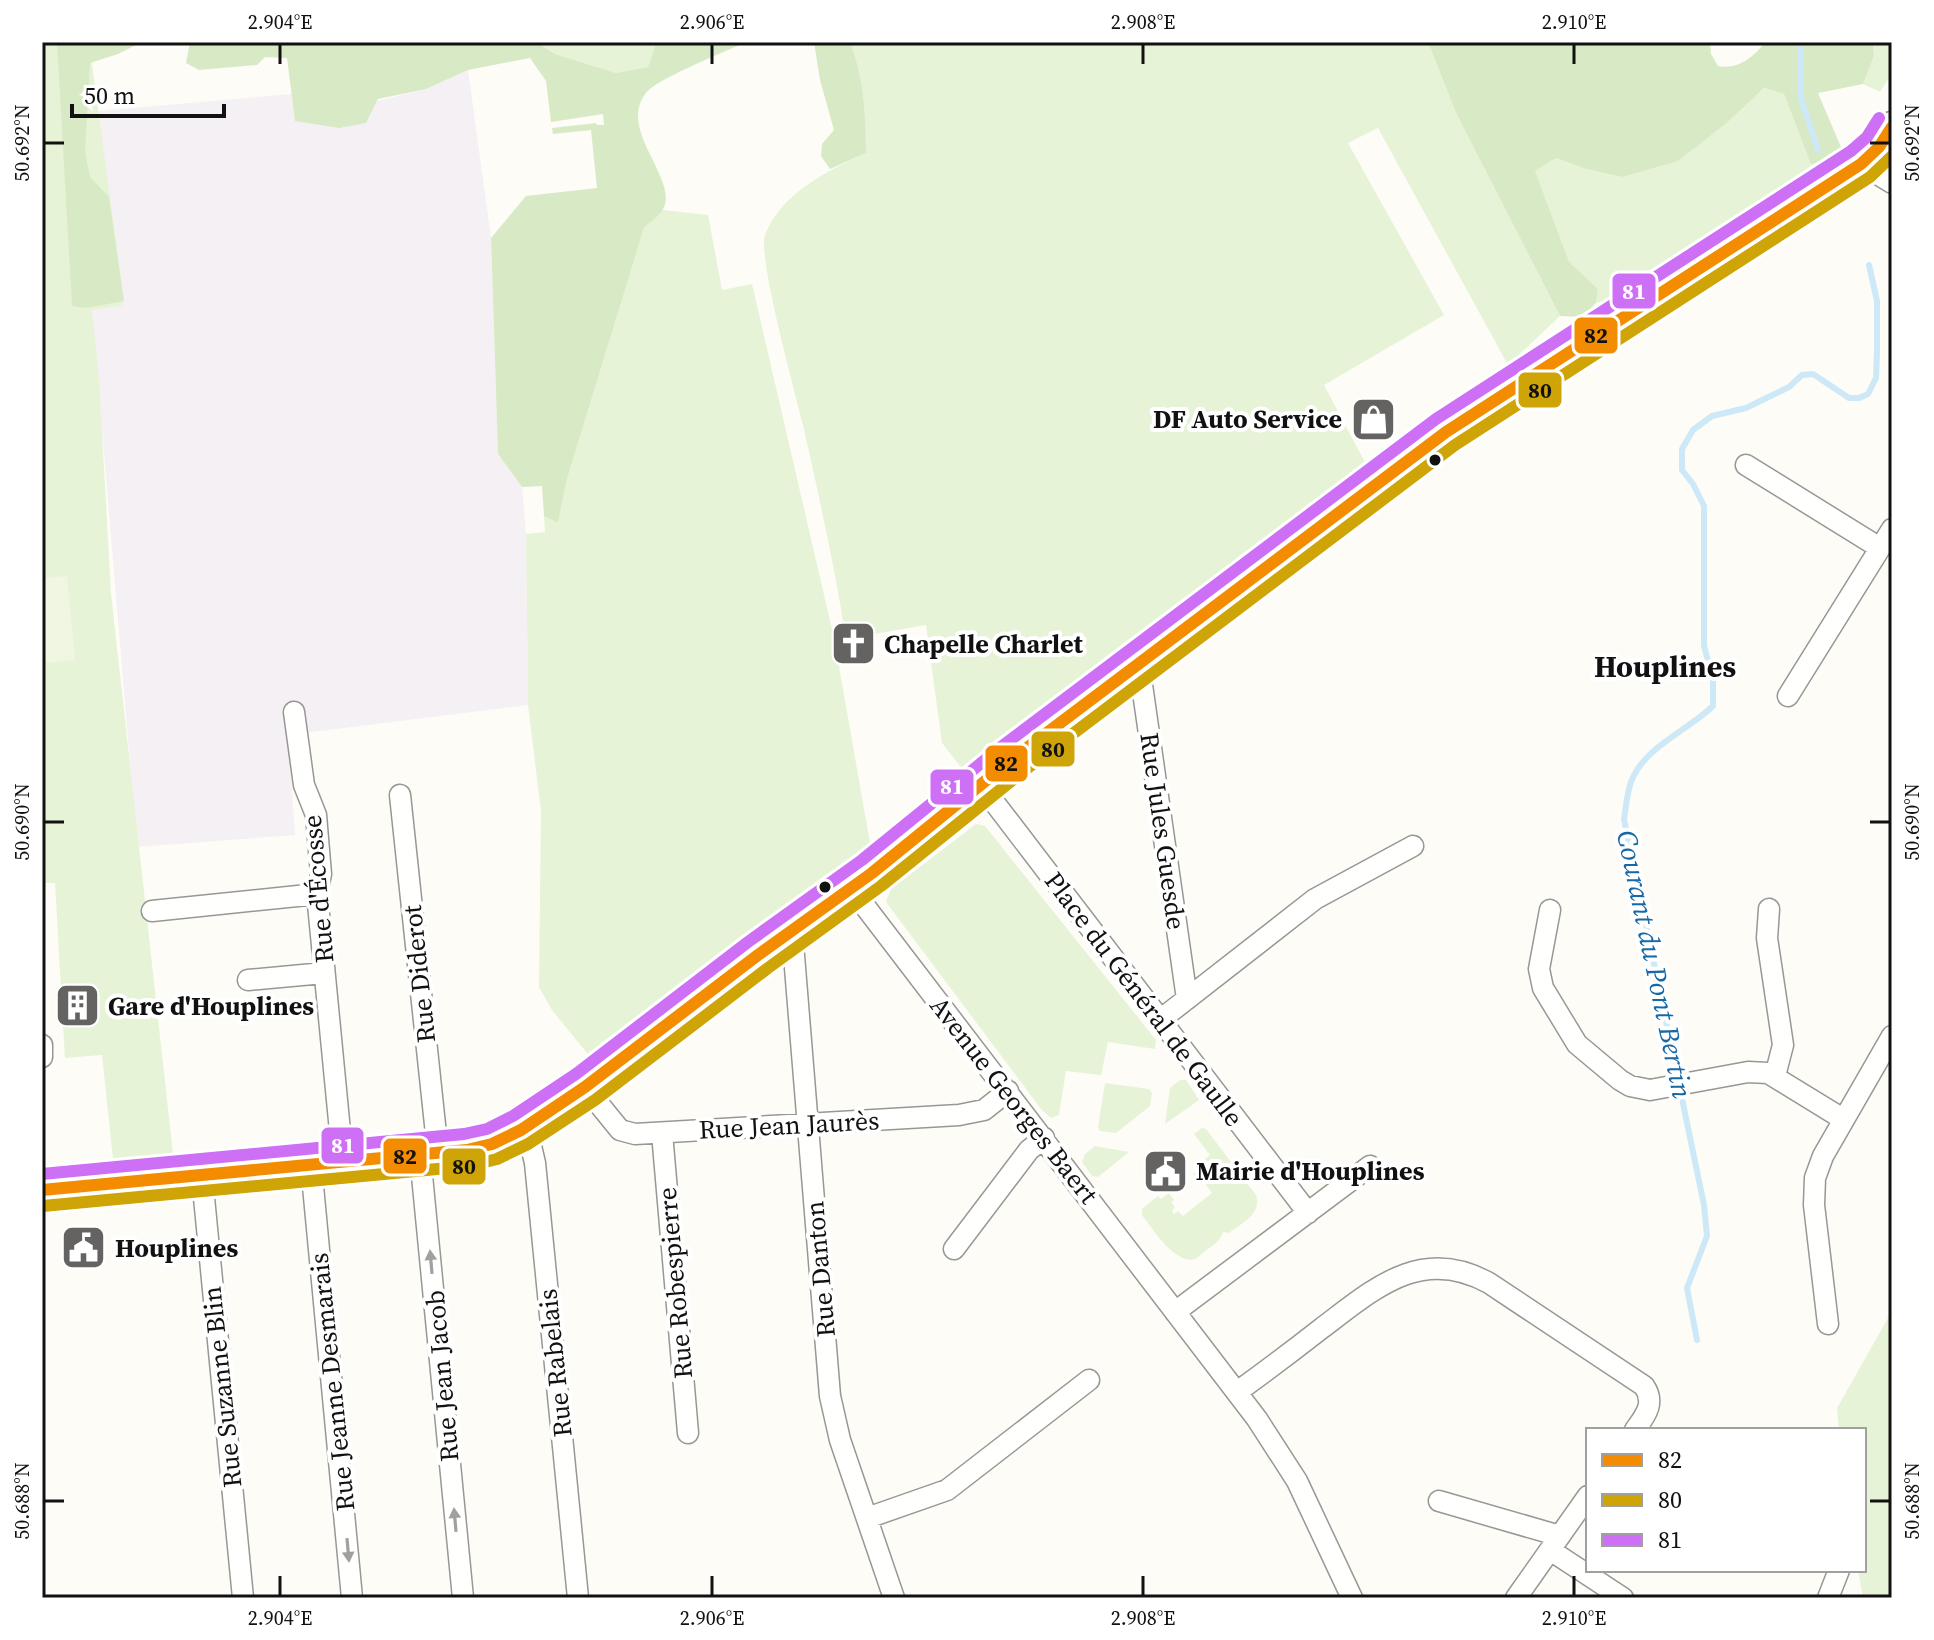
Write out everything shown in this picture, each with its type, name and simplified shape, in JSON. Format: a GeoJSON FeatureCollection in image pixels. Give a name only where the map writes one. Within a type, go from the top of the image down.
{"type":"FeatureCollection","features":[{"type":"Feature","properties":{"kind":"main road"},"geometry":{"type":"LineString","coordinates":[[42,1190],[481,1148],[521,1130],[585,1087],[899,852],[981,785],[1446,432],[1861,164],[1879,147],[1892,127]]}},
{"type":"Feature","properties":{"kind":"street"},"geometry":{"type":"LineString","coordinates":[[1861,164],[1892,183]]}},
{"type":"Feature","properties":{"kind":"street"},"geometry":{"type":"LineString","coordinates":[[1746,465],[1880,548]]}},
{"type":"Feature","properties":{"kind":"street"},"geometry":{"type":"LineString","coordinates":[[1788,696],[1892,529]]}},
{"type":"Feature","properties":{"kind":"street","name":"Rue Jules Guesde"},"geometry":{"type":"LineString","coordinates":[[1139,664],[1187,999]]}},
{"type":"Feature","properties":{"kind":"street","name":"Rue d'Écosse"},"geometry":{"type":"LineString","coordinates":[[294,712],[304,785],[316,815],[321,874],[317,894],[343,1162]]}},
{"type":"Feature","properties":{"kind":"street","name":"Place du Général de Gaulle"},"geometry":{"type":"LineString","coordinates":[[981,785],[1308,1213]]}},
{"type":"Feature","properties":{"kind":"street","name":"Rue Diderot"},"geometry":{"type":"LineString","coordinates":[[400,795],[429,1154]]}},
{"type":"Feature","properties":{"kind":"street"},"geometry":{"type":"LineString","coordinates":[[1160,1020],[1315,899],[1413,846]]}},
{"type":"Feature","properties":{"kind":"street","name":"Avenue Georges Baert"},"geometry":{"type":"LineString","coordinates":[[851,888],[1237,1392],[1297,1481],[1343,1594]]}},
{"type":"Feature","properties":{"kind":"street"},"geometry":{"type":"LineString","coordinates":[[152,911],[317,894]]}},
{"type":"Feature","properties":{"kind":"street"},"geometry":{"type":"LineString","coordinates":[[1769,909],[1767,938],[1783,1045],[1775,1076]]}},
{"type":"Feature","properties":{"kind":"street"},"geometry":{"type":"LineString","coordinates":[[1550,910],[1539,980],[1569,1033],[1587,1053],[1630,1086],[1662,1089],[1748,1072],[1775,1076],[1843,1119]]}},
{"type":"Feature","properties":{"kind":"street","name":"Rue Danton"},"geometry":{"type":"LineString","coordinates":[[792,931],[830,1396],[840,1440],[894,1598]]}},
{"type":"Feature","properties":{"kind":"street"},"geometry":{"type":"LineString","coordinates":[[248,980],[324,973]]}},
{"type":"Feature","properties":{"kind":"street"},"geometry":{"type":"LineString","coordinates":[[1828,1324],[1814,1191],[1818,1166],[1892,1036]]}},
{"type":"Feature","properties":{"kind":"street"},"geometry":{"type":"LineString","coordinates":[[42,1045],[42,1057]]}},
{"type":"Feature","properties":{"kind":"street","name":"Rue Jean Jaurès"},"geometry":{"type":"LineString","coordinates":[[585,1087],[620,1130],[627,1134],[973,1113],[984,1110],[1008,1091]]}},
{"type":"Feature","properties":{"kind":"street","name":"Rue Rabelais"},"geometry":{"type":"LineString","coordinates":[[521,1130],[531,1146],[535,1163],[578,1598]]}},
{"type":"Feature","properties":{"kind":"street","name":"Rue Robespierre"},"geometry":{"type":"LineString","coordinates":[[662,1133],[688,1433]]}},
{"type":"Feature","properties":{"kind":"street"},"geometry":{"type":"LineString","coordinates":[[954,1249],[1029,1150],[1044,1138]]}},
{"type":"Feature","properties":{"kind":"street","name":"Rue Jean Jacob"},"geometry":{"type":"LineString","coordinates":[[429,1154],[463,1598]]}},
{"type":"Feature","properties":{"kind":"street","name":"Rue Jeanne Desmarais"},"geometry":{"type":"LineString","coordinates":[[311,1165],[352,1598]]}},
{"type":"Feature","properties":{"kind":"street"},"geometry":{"type":"LineString","coordinates":[[1175,1312],[1370,1166]]}},
{"type":"Feature","properties":{"kind":"street","name":"Rue Suzanne Blin"},"geometry":{"type":"LineString","coordinates":[[202,1177],[243,1598]]}},
{"type":"Feature","properties":{"kind":"street"},"geometry":{"type":"LineString","coordinates":[[1237,1392],[1381,1284],[1402,1274],[1428,1269],[1454,1270],[1477,1276],[1644,1386],[1650,1399],[1644,1427]]}},
{"type":"Feature","properties":{"kind":"street"},"geometry":{"type":"LineString","coordinates":[[867,1518],[947,1490],[1089,1380]]}},
{"type":"Feature","properties":{"kind":"street"},"geometry":{"type":"LineString","coordinates":[[1516,1598],[1586,1499]]}},
{"type":"Feature","properties":{"kind":"street"},"geometry":{"type":"LineString","coordinates":[[1439,1501],[1555,1543],[1586,1568]]}},
{"type":"Feature","properties":{"kind":"street"},"geometry":{"type":"LineString","coordinates":[[1591,1572],[1623,1598]]}},
{"type":"Feature","properties":{"kind":"street"},"geometry":{"type":"LineString","coordinates":[[1828,1598],[1838,1572]]}},
{"type":"Feature","properties":{"kind":"shaded area"},"geometry":{"type":"Polygon","coordinates":[[[468,70],[491,238],[498,454],[522,487],[526,534],[528,705],[288,735],[295,835],[137,847],[92,309],[121,306],[87,112],[292,94],[295,121],[426,89],[468,70]]]}},
{"type":"Feature","properties":{"kind":"green space"},"geometry":{"type":"Polygon","coordinates":[[[42,42],[89,42],[124,301],[121,306],[92,310],[111,593],[173,1154],[113,1159],[102,1055],[65,1058],[55,883],[42,883],[42,42]]]}},
{"type":"Feature","properties":{"kind":"green space"},"geometry":{"type":"Polygon","coordinates":[[[57,42],[142,42],[90,63],[85,151],[90,177],[109,197],[124,301],[86,308],[72,306],[57,42]]]}},
{"type":"Feature","properties":{"kind":"green space"},"geometry":{"type":"Polygon","coordinates":[[[190,42],[536,42],[555,54],[616,73],[648,67],[656,42],[746,42],[664,80],[646,93],[639,108],[643,139],[664,185],[666,199],[662,211],[644,228],[567,479],[558,523],[544,516],[542,486],[522,487],[498,454],[491,238],[526,196],[597,188],[591,130],[553,134],[552,128],[596,123],[604,125],[603,114],[551,122],[546,81],[530,58],[468,70],[426,89],[378,99],[366,123],[339,128],[295,121],[287,58],[265,57],[257,65],[199,70],[186,63],[190,42]]]}},
{"type":"Feature","properties":{"kind":"green space"},"geometry":{"type":"Polygon","coordinates":[[[536,42],[656,42],[648,67],[616,73],[555,54],[536,42]]]}},
{"type":"Feature","properties":{"kind":"green space"},"geometry":{"type":"Polygon","coordinates":[[[814,42],[850,42],[863,96],[866,153],[830,169],[821,156],[822,144],[834,130],[820,80],[814,42]]]}},
{"type":"Feature","properties":{"kind":"green space"},"geometry":{"type":"Polygon","coordinates":[[[850,42],[1428,42],[1456,113],[1560,316],[1508,365],[1378,128],[1348,143],[1444,315],[1324,385],[1367,466],[1012,736],[967,775],[942,743],[926,625],[846,639],[821,505],[767,269],[765,235],[783,207],[808,185],[866,153],[863,96],[850,42]]]}},
{"type":"Feature","properties":{"kind":"green space"},"geometry":{"type":"Polygon","coordinates":[[[1428,42],[1710,42],[1711,54],[1718,66],[1725,67],[1745,61],[1765,42],[1873,42],[1874,56],[1863,84],[1818,93],[1841,147],[1826,159],[1811,165],[1784,94],[1764,88],[1729,121],[1678,161],[1622,177],[1556,158],[1535,171],[1569,262],[1598,289],[1596,303],[1582,317],[1560,316],[1456,113],[1428,42]]]}},
{"type":"Feature","properties":{"kind":"green space"},"geometry":{"type":"Polygon","coordinates":[[[1873,42],[1892,42],[1892,73],[1880,92],[1863,84],[1874,56],[1873,42]]]}},
{"type":"Feature","properties":{"kind":"green space"},"geometry":{"type":"Polygon","coordinates":[[[1764,88],[1784,94],[1811,165],[1809,175],[1618,297],[1596,303],[1598,289],[1569,263],[1534,171],[1556,158],[1622,177],[1729,121],[1764,88]]]}},
{"type":"Feature","properties":{"kind":"green space"},"geometry":{"type":"Polygon","coordinates":[[[663,210],[708,215],[722,290],[752,284],[834,638],[870,843],[591,1058],[552,1010],[539,987],[541,811],[528,705],[526,534],[545,532],[544,516],[558,523],[567,479],[644,228],[663,210]]]}},
{"type":"Feature","properties":{"kind":"green space"},"geometry":{"type":"Polygon","coordinates":[[[67,576],[75,660],[42,663],[42,578],[67,576]]]}},
{"type":"Feature","properties":{"kind":"green space"},"geometry":{"type":"Polygon","coordinates":[[[976,824],[985,826],[1156,1040],[1155,1049],[1108,1042],[1101,1075],[1066,1071],[1059,1115],[1051,1118],[1041,1109],[886,902],[891,889],[976,824]]]}},
{"type":"Feature","properties":{"kind":"green space"},"geometry":{"type":"Polygon","coordinates":[[[1180,1080],[1186,1080],[1199,1100],[1165,1124],[1170,1088],[1180,1080]]]}},
{"type":"Feature","properties":{"kind":"green space"},"geometry":{"type":"Polygon","coordinates":[[[1105,1083],[1149,1089],[1152,1093],[1150,1106],[1116,1133],[1100,1131],[1098,1127],[1105,1083]]]}},
{"type":"Feature","properties":{"kind":"green space"},"geometry":{"type":"Polygon","coordinates":[[[1202,1128],[1206,1129],[1256,1195],[1257,1202],[1254,1212],[1245,1221],[1229,1233],[1223,1232],[1218,1241],[1195,1259],[1187,1259],[1165,1244],[1142,1215],[1142,1209],[1158,1196],[1161,1199],[1169,1193],[1174,1200],[1171,1202],[1175,1207],[1172,1211],[1174,1214],[1178,1211],[1183,1216],[1212,1193],[1201,1178],[1198,1180],[1193,1174],[1210,1155],[1194,1134],[1202,1128]]]}},
{"type":"Feature","properties":{"kind":"green space"},"geometry":{"type":"Polygon","coordinates":[[[1095,1146],[1129,1152],[1098,1177],[1092,1176],[1082,1162],[1085,1154],[1095,1146]]]}},
{"type":"Feature","properties":{"kind":"green space"},"geometry":{"type":"Polygon","coordinates":[[[1892,1311],[1892,1598],[1863,1598],[1858,1572],[1866,1572],[1866,1428],[1839,1428],[1837,1408],[1892,1311]]]}},
{"type":"Feature","properties":{"kind":"waterway","name":"Courant du Pont Bertin"},"geometry":{"type":"LineString","coordinates":[[1800,42],[1801,98],[1818,150]]}},
{"type":"Feature","properties":{"kind":"waterway","name":"Courant du Pont Bertin"},"geometry":{"type":"LineString","coordinates":[[1697,1340],[1687,1288],[1707,1236],[1704,1205],[1624,819],[1631,782],[1637,770],[1656,749],[1713,706],[1713,679],[1704,646],[1704,506],[1682,470],[1682,449],[1693,430],[1712,416],[1746,408],[1789,387],[1802,375],[1813,374],[1849,398],[1868,394],[1876,378],[1877,352],[1877,301],[1869,265]]}},
{"type":"Feature","properties":{"kind":"transit line","name":"81"},"geometry":{"type":"LineString","coordinates":[[42,1174],[464,1134],[487,1129],[513,1116],[576,1074],[748,942],[862,860],[1001,747],[1436,419],[1851,151],[1867,137],[1879,118]]}},
{"type":"Feature","properties":{"kind":"transit line","name":"82"},"geometry":{"type":"LineString","coordinates":[[42,1190],[467,1150],[492,1144],[521,1130],[585,1087],[758,955],[872,873],[1011,760],[1446,432],[1861,164],[1879,147],[1892,127]]}},
{"type":"Feature","properties":{"kind":"transit line","name":"80"},"geometry":{"type":"LineString","coordinates":[[43,1206],[469,1166],[497,1159],[528,1144],[595,1100],[881,886],[1021,773],[1455,445],[1870,177],[1892,156]]}},
{"type":"Feature","properties":{"kind":"place","name":"DF Auto Service"},"geometry":{"type":"Point","coordinates":[1373,419]}},
{"type":"Feature","properties":{"kind":"place","name":"Chapelle Charlet"},"geometry":{"type":"Point","coordinates":[853,644]}},
{"type":"Feature","properties":{"kind":"place","name":"Gare d'Houplines"},"geometry":{"type":"Point","coordinates":[77,1006]}},
{"type":"Feature","properties":{"kind":"place","name":"Mairie d'Houplines"},"geometry":{"type":"Point","coordinates":[1165,1171]}},
{"type":"Feature","properties":{"kind":"place","name":"Houplines"},"geometry":{"type":"Point","coordinates":[84,1248]}},
{"type":"Feature","properties":{"kind":"district","name":"Houplines"},"geometry":{"type":"Point","coordinates":[1665,666]}}]}
